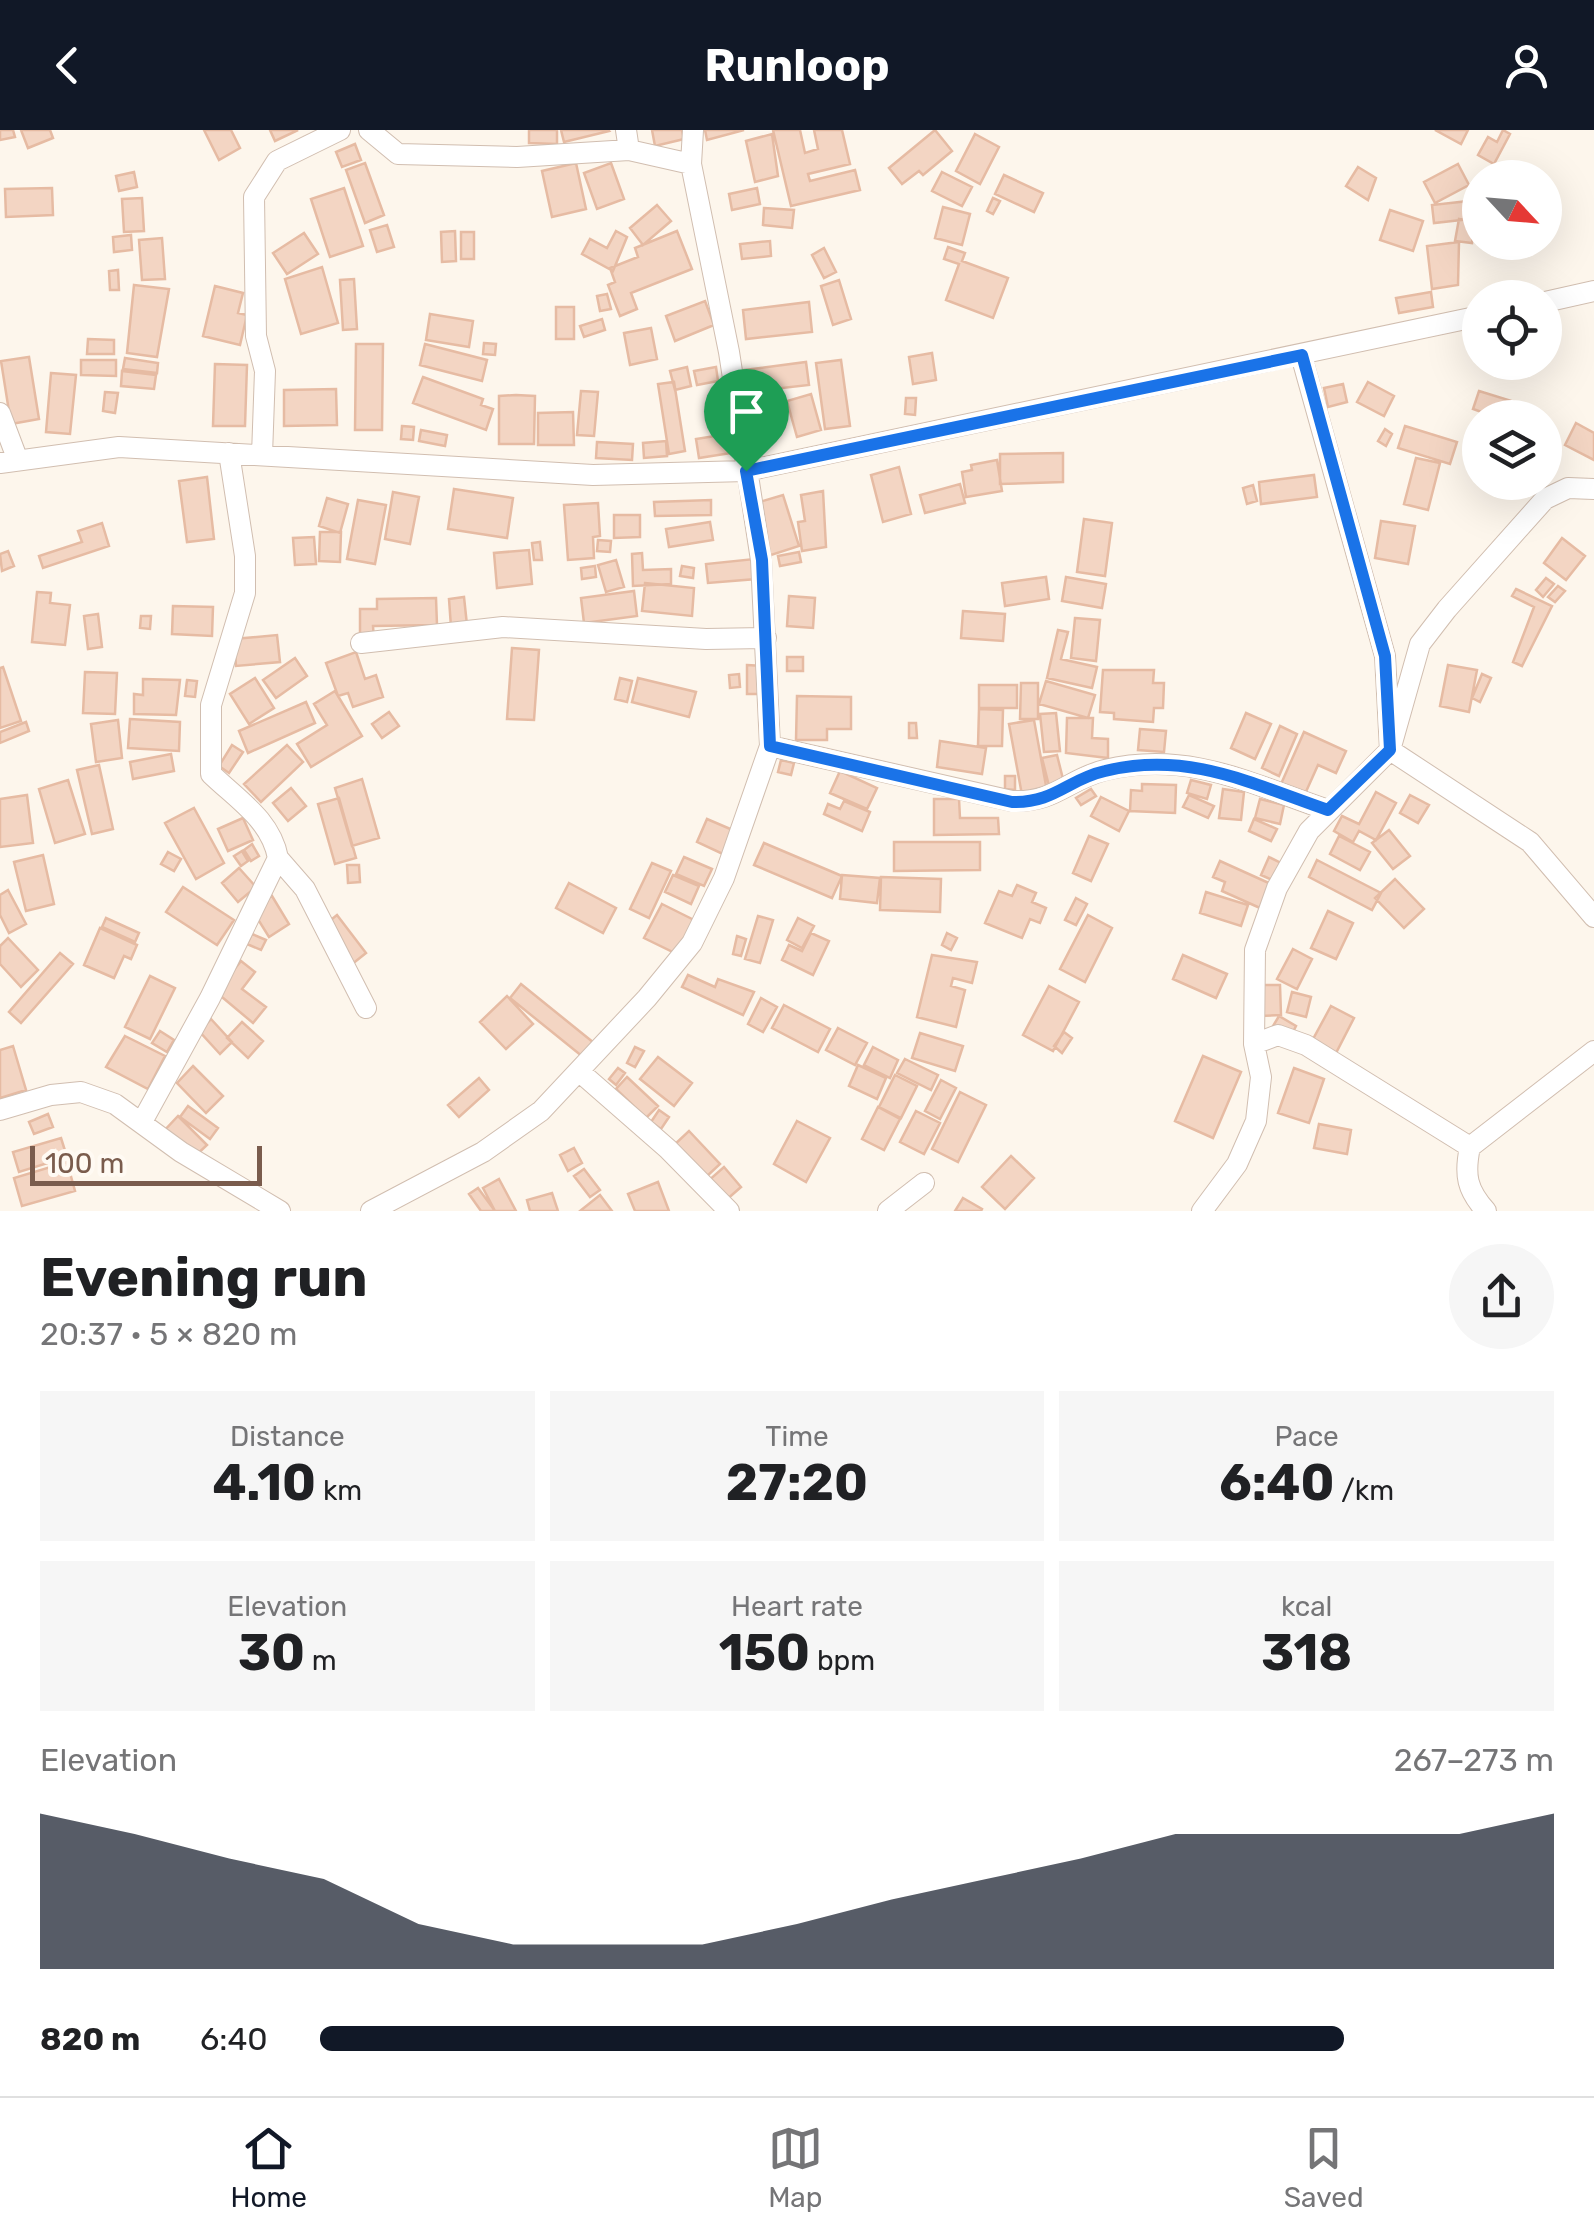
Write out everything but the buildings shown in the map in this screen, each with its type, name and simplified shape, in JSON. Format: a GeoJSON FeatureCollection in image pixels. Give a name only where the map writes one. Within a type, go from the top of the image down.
{"type":"FeatureCollection","features":[{"type":"Feature","properties":{"kind":"street"},"geometry":{"type":"LineString","coordinates":[[262,455],[265,371],[256,336],[254,197],[277,161],[340,130]]}},
{"type":"Feature","properties":{"kind":"street"},"geometry":{"type":"LineString","coordinates":[[370,130],[398,154],[516,157],[628,140],[691,164]]}},
{"type":"Feature","properties":{"kind":"street"},"geometry":{"type":"LineString","coordinates":[[371,1211],[483,1152],[541,1111],[581,1073],[692,943],[724,878],[770,746],[762,560],[730,352],[691,164],[693,130]]}},
{"type":"Feature","properties":{"kind":"street"},"geometry":{"type":"LineString","coordinates":[[1562,298],[1594,291]]}},
{"type":"Feature","properties":{"kind":"street"},"geometry":{"type":"LineString","coordinates":[[0,413],[9,460],[119,447],[593,475],[746,471],[1462,320]]}},
{"type":"Feature","properties":{"kind":"street"},"geometry":{"type":"LineString","coordinates":[[1302,355],[1385,656],[1390,750]]}},
{"type":"Feature","properties":{"kind":"street"},"geometry":{"type":"LineString","coordinates":[[229,453],[245,556],[245,592],[212,705],[211,774],[252,810],[274,838],[278,858],[305,890],[366,1008]]}},
{"type":"Feature","properties":{"kind":"street"},"geometry":{"type":"LineString","coordinates":[[1202,1211],[1237,1164],[1256,1121],[1261,1077],[1254,1044],[1255,950],[1278,888],[1309,831],[1390,750],[1420,644],[1447,609],[1545,499],[1568,488],[1594,489]]}},
{"type":"Feature","properties":{"kind":"street"},"geometry":{"type":"LineString","coordinates":[[361,643],[503,627],[706,639],[766,638]]}},
{"type":"Feature","properties":{"kind":"street"},"geometry":{"type":"LineString","coordinates":[[770,746],[1012,802],[1036,802],[1098,772],[1126,766],[1162,761],[1197,765],[1328,810]]}},
{"type":"Feature","properties":{"kind":"street"},"geometry":{"type":"LineString","coordinates":[[1390,750],[1530,842],[1594,917]]}},
{"type":"Feature","properties":{"kind":"street"},"geometry":{"type":"LineString","coordinates":[[143,1120],[210,998],[278,858]]}},
{"type":"Feature","properties":{"kind":"street"},"geometry":{"type":"LineString","coordinates":[[1254,1044],[1278,1036],[1306,1045],[1470,1147]]}},
{"type":"Feature","properties":{"kind":"street"},"geometry":{"type":"LineString","coordinates":[[1486,1211],[1472,1195],[1465,1172],[1470,1147],[1594,1051]]}},
{"type":"Feature","properties":{"kind":"street"},"geometry":{"type":"LineString","coordinates":[[581,1073],[668,1149],[729,1211]]}},
{"type":"Feature","properties":{"kind":"street"},"geometry":{"type":"LineString","coordinates":[[0,1110],[51,1095],[82,1092],[143,1120],[181,1152],[280,1211]]}},
{"type":"Feature","properties":{"kind":"street"},"geometry":{"type":"LineString","coordinates":[[888,1211],[924,1183]]}},
{"type":"Feature","properties":{"kind":"route"},"geometry":{"type":"LineString","coordinates":[[1302,355],[1385,656],[1390,750],[1328,810],[1197,765],[1162,761],[1126,766],[1098,772],[1062,793],[1036,802],[1012,802],[770,746],[762,560],[746,471],[1302,355]]}}]}
